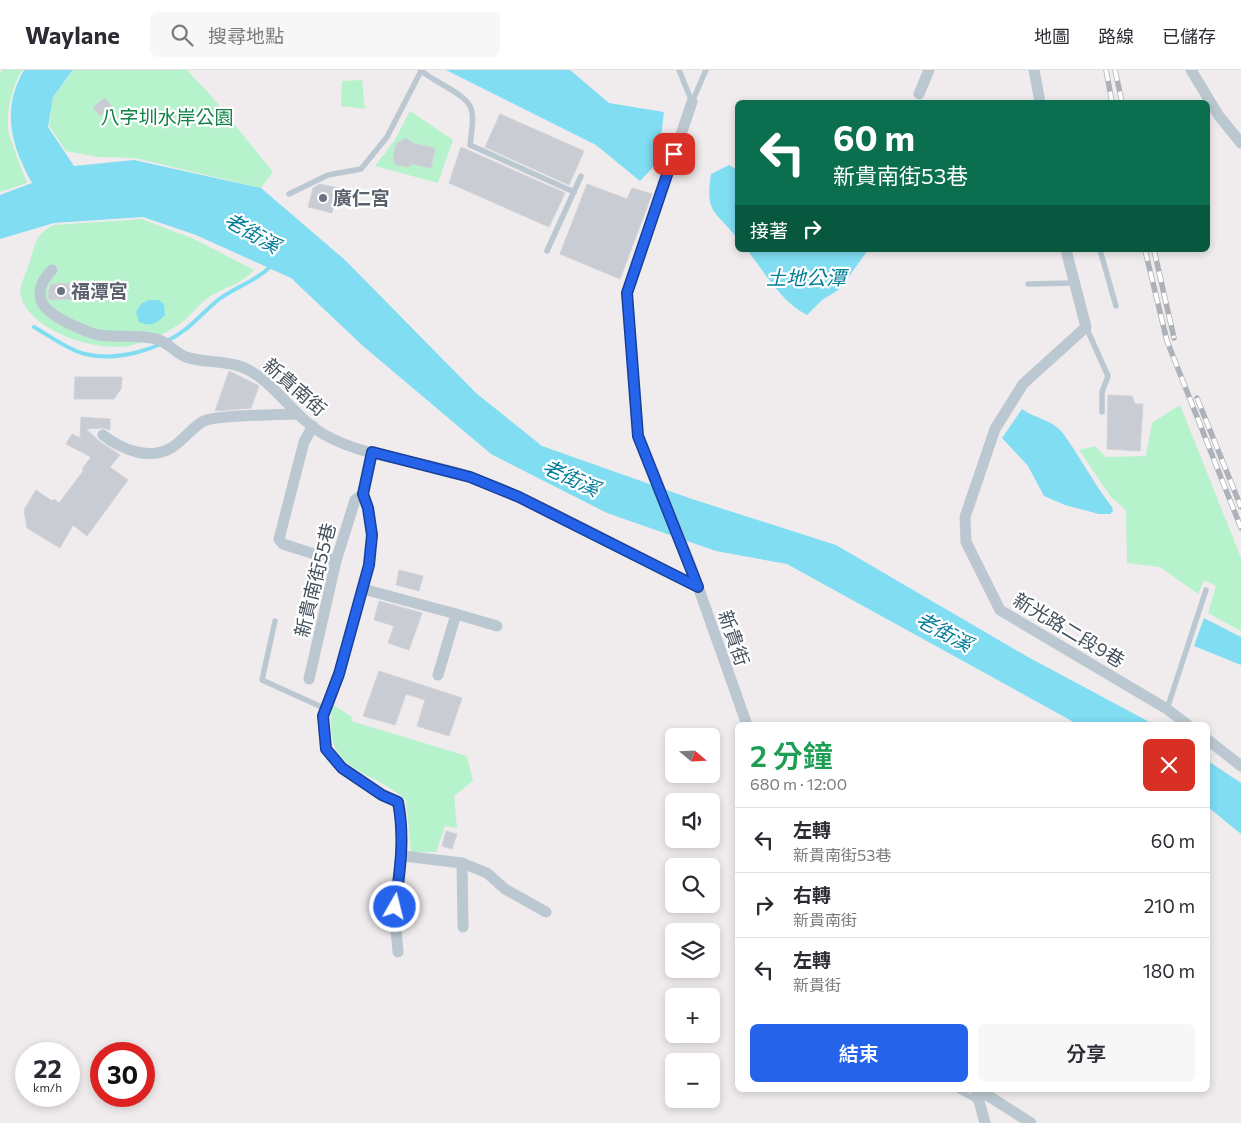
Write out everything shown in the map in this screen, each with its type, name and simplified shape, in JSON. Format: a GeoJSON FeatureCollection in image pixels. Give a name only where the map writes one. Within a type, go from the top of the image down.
{"type":"FeatureCollection","features":[{"type":"Feature","properties":{"kind":"street"},"geometry":{"type":"LineString","coordinates":[[919,94],[929,70]]}},
{"type":"Feature","properties":{"kind":"street"},"geometry":{"type":"LineString","coordinates":[[1034,70],[1040,100]]}},
{"type":"Feature","properties":{"kind":"street"},"geometry":{"type":"LineString","coordinates":[[1191,70],[1209,100]]}},
{"type":"Feature","properties":{"kind":"street"},"geometry":{"type":"LineString","coordinates":[[1210,101],[1219,116],[1241,142]]}},
{"type":"Feature","properties":{"kind":"street","name":"新貴街"},"geometry":{"type":"LineString","coordinates":[[692,102],[627,293],[638,436],[689,561],[746,722]]}},
{"type":"Feature","properties":{"kind":"street"},"geometry":{"type":"LineString","coordinates":[[1066,252],[1086,327]]}},
{"type":"Feature","properties":{"kind":"street","name":"新貴南街"},"geometry":{"type":"LineString","coordinates":[[52,270],[42,280],[39,294],[46,307],[59,318],[97,335],[159,339],[188,358],[222,361],[255,373],[296,414],[325,435],[372,452],[470,477],[519,497],[698,587]]}},
{"type":"Feature","properties":{"kind":"street","name":"新光路二段9巷"},"geometry":{"type":"LineString","coordinates":[[1086,327],[1023,384],[995,429],[965,517],[966,542],[1000,610],[1167,709],[1184,722]]}},
{"type":"Feature","properties":{"kind":"street"},"geometry":{"type":"LineString","coordinates":[[103,435],[116,445],[136,452],[154,453],[171,448],[205,421],[296,414]]}},
{"type":"Feature","properties":{"kind":"street"},"geometry":{"type":"LineString","coordinates":[[313,426],[304,442],[279,539],[283,544],[336,561]]}},
{"type":"Feature","properties":{"kind":"street"},"geometry":{"type":"LineString","coordinates":[[372,452],[363,494],[368,508],[372,535],[369,565],[339,674],[323,716],[326,749],[342,768],[382,795],[398,802],[402,823],[403,856],[395,907],[398,952]]}},
{"type":"Feature","properties":{"kind":"street","name":"新貴南街55巷"},"geometry":{"type":"LineString","coordinates":[[309,679],[336,561],[355,500],[363,494]]}},
{"type":"Feature","properties":{"kind":"street"},"geometry":{"type":"LineString","coordinates":[[363,589],[496,626]]}},
{"type":"Feature","properties":{"kind":"street"},"geometry":{"type":"LineString","coordinates":[[438,675],[456,614]]}},
{"type":"Feature","properties":{"kind":"street"},"geometry":{"type":"LineString","coordinates":[[1210,742],[1241,766]]}},
{"type":"Feature","properties":{"kind":"street"},"geometry":{"type":"LineString","coordinates":[[403,856],[462,863],[487,873],[505,889],[546,912]]}},
{"type":"Feature","properties":{"kind":"street"},"geometry":{"type":"LineString","coordinates":[[462,863],[463,927]]}},
{"type":"Feature","properties":{"kind":"street"},"geometry":{"type":"LineString","coordinates":[[978,1094],[985,1123]]}},
{"type":"Feature","properties":{"kind":"street"},"geometry":{"type":"LineString","coordinates":[[978,1094],[1031,1123]]}},
{"type":"Feature","properties":{"kind":"lane"},"geometry":{"type":"LineString","coordinates":[[678,70],[692,102]]}},
{"type":"Feature","properties":{"kind":"lane"},"geometry":{"type":"LineString","coordinates":[[692,102],[706,70]]}},
{"type":"Feature","properties":{"kind":"lane"},"geometry":{"type":"LineString","coordinates":[[289,194],[328,175],[361,169],[387,137],[421,71],[457,93],[470,104],[474,118],[470,145],[574,192]]}},
{"type":"Feature","properties":{"kind":"lane"},"geometry":{"type":"LineString","coordinates":[[547,251],[581,176]]}},
{"type":"Feature","properties":{"kind":"lane"},"geometry":{"type":"LineString","coordinates":[[1101,252],[1116,306]]}},
{"type":"Feature","properties":{"kind":"lane"},"geometry":{"type":"LineString","coordinates":[[1028,284],[1074,283]]}},
{"type":"Feature","properties":{"kind":"lane"},"geometry":{"type":"LineString","coordinates":[[1086,327],[1108,376],[1102,392],[1102,412]]}},
{"type":"Feature","properties":{"kind":"lane"},"geometry":{"type":"LineString","coordinates":[[1167,709],[1206,590]]}},
{"type":"Feature","properties":{"kind":"lane"},"geometry":{"type":"LineString","coordinates":[[275,621],[262,680],[326,709]]}},
{"type":"Feature","properties":{"kind":"green space"},"geometry":{"type":"Polygon","coordinates":[[[2,70],[22,70],[10,101],[8,127],[27,183],[0,192],[0,74],[2,70]]]}},
{"type":"Feature","properties":{"kind":"green space","name":"八字圳水岸公園"},"geometry":{"type":"Polygon","coordinates":[[[74,70],[187,70],[213,98],[273,172],[261,188],[135,158],[98,157],[66,151],[49,126],[53,97],[74,70]]]}},
{"type":"Feature","properties":{"kind":"green space"},"geometry":{"type":"Polygon","coordinates":[[[362,80],[365,109],[341,106],[342,81],[362,80]]]}},
{"type":"Feature","properties":{"kind":"green space"},"geometry":{"type":"Polygon","coordinates":[[[410,111],[453,140],[438,183],[375,166],[395,140],[410,111]]]}},
{"type":"Feature","properties":{"kind":"green space"},"geometry":{"type":"Polygon","coordinates":[[[142,219],[194,239],[254,270],[237,283],[209,297],[187,318],[169,331],[143,342],[122,347],[88,343],[70,338],[53,331],[28,310],[20,293],[23,279],[35,244],[40,235],[48,228],[54,225],[142,219]]]}},
{"type":"Feature","properties":{"kind":"green space"},"geometry":{"type":"Polygon","coordinates":[[[1180,405],[1241,558],[1241,631],[1208,613],[1216,586],[1204,580],[1198,594],[1160,567],[1127,563],[1126,510],[1111,497],[1079,450],[1095,446],[1106,457],[1146,456],[1152,423],[1180,405]]]}},
{"type":"Feature","properties":{"kind":"green space"},"geometry":{"type":"Polygon","coordinates":[[[333,705],[352,717],[351,721],[467,756],[473,781],[454,796],[457,828],[445,826],[436,852],[411,852],[406,800],[392,789],[351,766],[341,757],[334,744],[331,728],[333,705]]]}},
{"type":"Feature","properties":{"kind":"water","name":"老街溪"},"geometry":{"type":"Polygon","coordinates":[[[24,70],[73,70],[53,97],[48,127],[74,166],[134,160],[261,188],[345,260],[476,393],[542,446],[692,499],[836,545],[1028,657],[1149,722],[1074,722],[787,564],[716,551],[607,513],[491,454],[363,346],[291,278],[196,235],[143,217],[54,223],[0,239],[0,195],[32,183],[14,141],[11,113],[17,85],[24,70]]]}},
{"type":"Feature","properties":{"kind":"water"},"geometry":{"type":"Polygon","coordinates":[[[446,70],[570,70],[609,103],[664,112],[658,162],[640,181],[596,145],[446,70]]]}},
{"type":"Feature","properties":{"kind":"water","name":"土地公潭"},"geometry":{"type":"Polygon","coordinates":[[[729,165],[735,169],[735,236],[718,216],[711,204],[709,187],[711,174],[729,165]]]}},
{"type":"Feature","properties":{"kind":"water","name":"土地公潭"},"geometry":{"type":"Polygon","coordinates":[[[748,252],[867,252],[840,289],[822,300],[807,315],[789,303],[748,252]]]}},
{"type":"Feature","properties":{"kind":"water"},"geometry":{"type":"Polygon","coordinates":[[[149,300],[159,300],[164,304],[165,315],[150,324],[139,322],[136,312],[142,303],[149,300]]]}},
{"type":"Feature","properties":{"kind":"water"},"geometry":{"type":"Polygon","coordinates":[[[1022,409],[1048,422],[1062,432],[1112,507],[1113,511],[1110,514],[1099,514],[1065,505],[1044,496],[1028,466],[1002,438],[1022,409]]]}},
{"type":"Feature","properties":{"kind":"water"},"geometry":{"type":"Polygon","coordinates":[[[1204,618],[1241,637],[1241,665],[1194,646],[1204,618]]]}},
{"type":"Feature","properties":{"kind":"water"},"geometry":{"type":"Polygon","coordinates":[[[1210,762],[1241,783],[1241,834],[1210,809],[1210,762]]]}},
{"type":"Feature","properties":{"kind":"building"},"geometry":{"type":"Polygon","coordinates":[[[105,98],[111,106],[100,116],[93,107],[105,98]]]}},
{"type":"Feature","properties":{"kind":"building"},"geometry":{"type":"Polygon","coordinates":[[[500,114],[584,151],[569,185],[485,147],[500,114]]]}},
{"type":"Feature","properties":{"kind":"building"},"geometry":{"type":"Polygon","coordinates":[[[406,138],[415,144],[435,148],[431,168],[412,164],[408,167],[396,165],[393,158],[396,144],[406,138]]]}},
{"type":"Feature","properties":{"kind":"building"},"geometry":{"type":"Polygon","coordinates":[[[461,147],[565,193],[549,227],[449,183],[461,147]]]}},
{"type":"Feature","properties":{"kind":"building","name":"廣仁宮"},"geometry":{"type":"Polygon","coordinates":[[[320,184],[338,188],[332,213],[308,207],[313,188],[320,184]]]}},
{"type":"Feature","properties":{"kind":"building"},"geometry":{"type":"Polygon","coordinates":[[[587,184],[627,199],[632,188],[652,194],[620,279],[560,254],[587,184]]]}},
{"type":"Feature","properties":{"kind":"building","name":"福潭宮"},"geometry":{"type":"Polygon","coordinates":[[[75,283],[75,299],[49,300],[48,292],[51,284],[75,283]]]}},
{"type":"Feature","properties":{"kind":"building"},"geometry":{"type":"Polygon","coordinates":[[[229,371],[259,386],[251,408],[215,411],[229,371]]]}},
{"type":"Feature","properties":{"kind":"building"},"geometry":{"type":"Polygon","coordinates":[[[75,377],[122,377],[121,389],[114,399],[74,399],[75,377]]]}},
{"type":"Feature","properties":{"kind":"building"},"geometry":{"type":"Polygon","coordinates":[[[1108,395],[1132,396],[1135,404],[1143,404],[1140,451],[1107,449],[1108,395]]]}},
{"type":"Feature","properties":{"kind":"building"},"geometry":{"type":"Polygon","coordinates":[[[81,417],[110,419],[110,430],[103,428],[86,429],[99,441],[120,455],[110,467],[128,480],[87,536],[73,525],[60,548],[27,528],[24,510],[36,490],[52,501],[54,499],[59,503],[84,470],[82,469],[91,457],[66,444],[72,434],[80,438],[81,417]]]}},
{"type":"Feature","properties":{"kind":"building"},"geometry":{"type":"Polygon","coordinates":[[[399,570],[423,576],[419,591],[396,585],[399,570]]]}},
{"type":"Feature","properties":{"kind":"building"},"geometry":{"type":"Polygon","coordinates":[[[379,601],[422,613],[409,650],[388,643],[394,626],[374,620],[379,601]]]}},
{"type":"Feature","properties":{"kind":"building"},"geometry":{"type":"Polygon","coordinates":[[[379,671],[462,698],[449,736],[417,726],[425,700],[406,694],[395,725],[363,716],[379,671]]]}},
{"type":"Feature","properties":{"kind":"building"},"geometry":{"type":"Polygon","coordinates":[[[446,831],[457,834],[452,849],[442,846],[446,831]]]}},
{"type":"Feature","properties":{"kind":"waterway","name":"老街溪"},"geometry":{"type":"LineString","coordinates":[[34,327],[66,346],[85,354],[111,356],[138,352],[176,336],[190,326],[218,300],[260,275],[272,265]]}},
{"type":"Feature","properties":{"kind":"railway"},"geometry":{"type":"LineString","coordinates":[[1106,70],[1112,100]]}},
{"type":"Feature","properties":{"kind":"railway"},"geometry":{"type":"LineString","coordinates":[[1115,70],[1122,100]]}},
{"type":"Feature","properties":{"kind":"railway"},"geometry":{"type":"LineString","coordinates":[[1145,252],[1167,341],[1241,528]]}},
{"type":"Feature","properties":{"kind":"railway"},"geometry":{"type":"LineString","coordinates":[[1154,252],[1174,338]]}},
{"type":"Feature","properties":{"kind":"railway"},"geometry":{"type":"LineString","coordinates":[[1197,398],[1241,507]]}},
{"type":"Feature","properties":{"kind":"place","name":"廣仁宮"},"geometry":{"type":"Point","coordinates":[323,198]}},
{"type":"Feature","properties":{"kind":"place","name":"福潭宮"},"geometry":{"type":"Point","coordinates":[61,291]}},
{"type":"Feature","properties":{"kind":"route"},"geometry":{"type":"LineString","coordinates":[[395,907],[403,856],[402,823],[398,802],[382,795],[342,768],[326,749],[323,716],[339,674],[369,565],[372,535],[368,508],[363,494],[372,452],[470,477],[519,497],[698,587],[638,436],[627,293],[674,154]]}}]}
